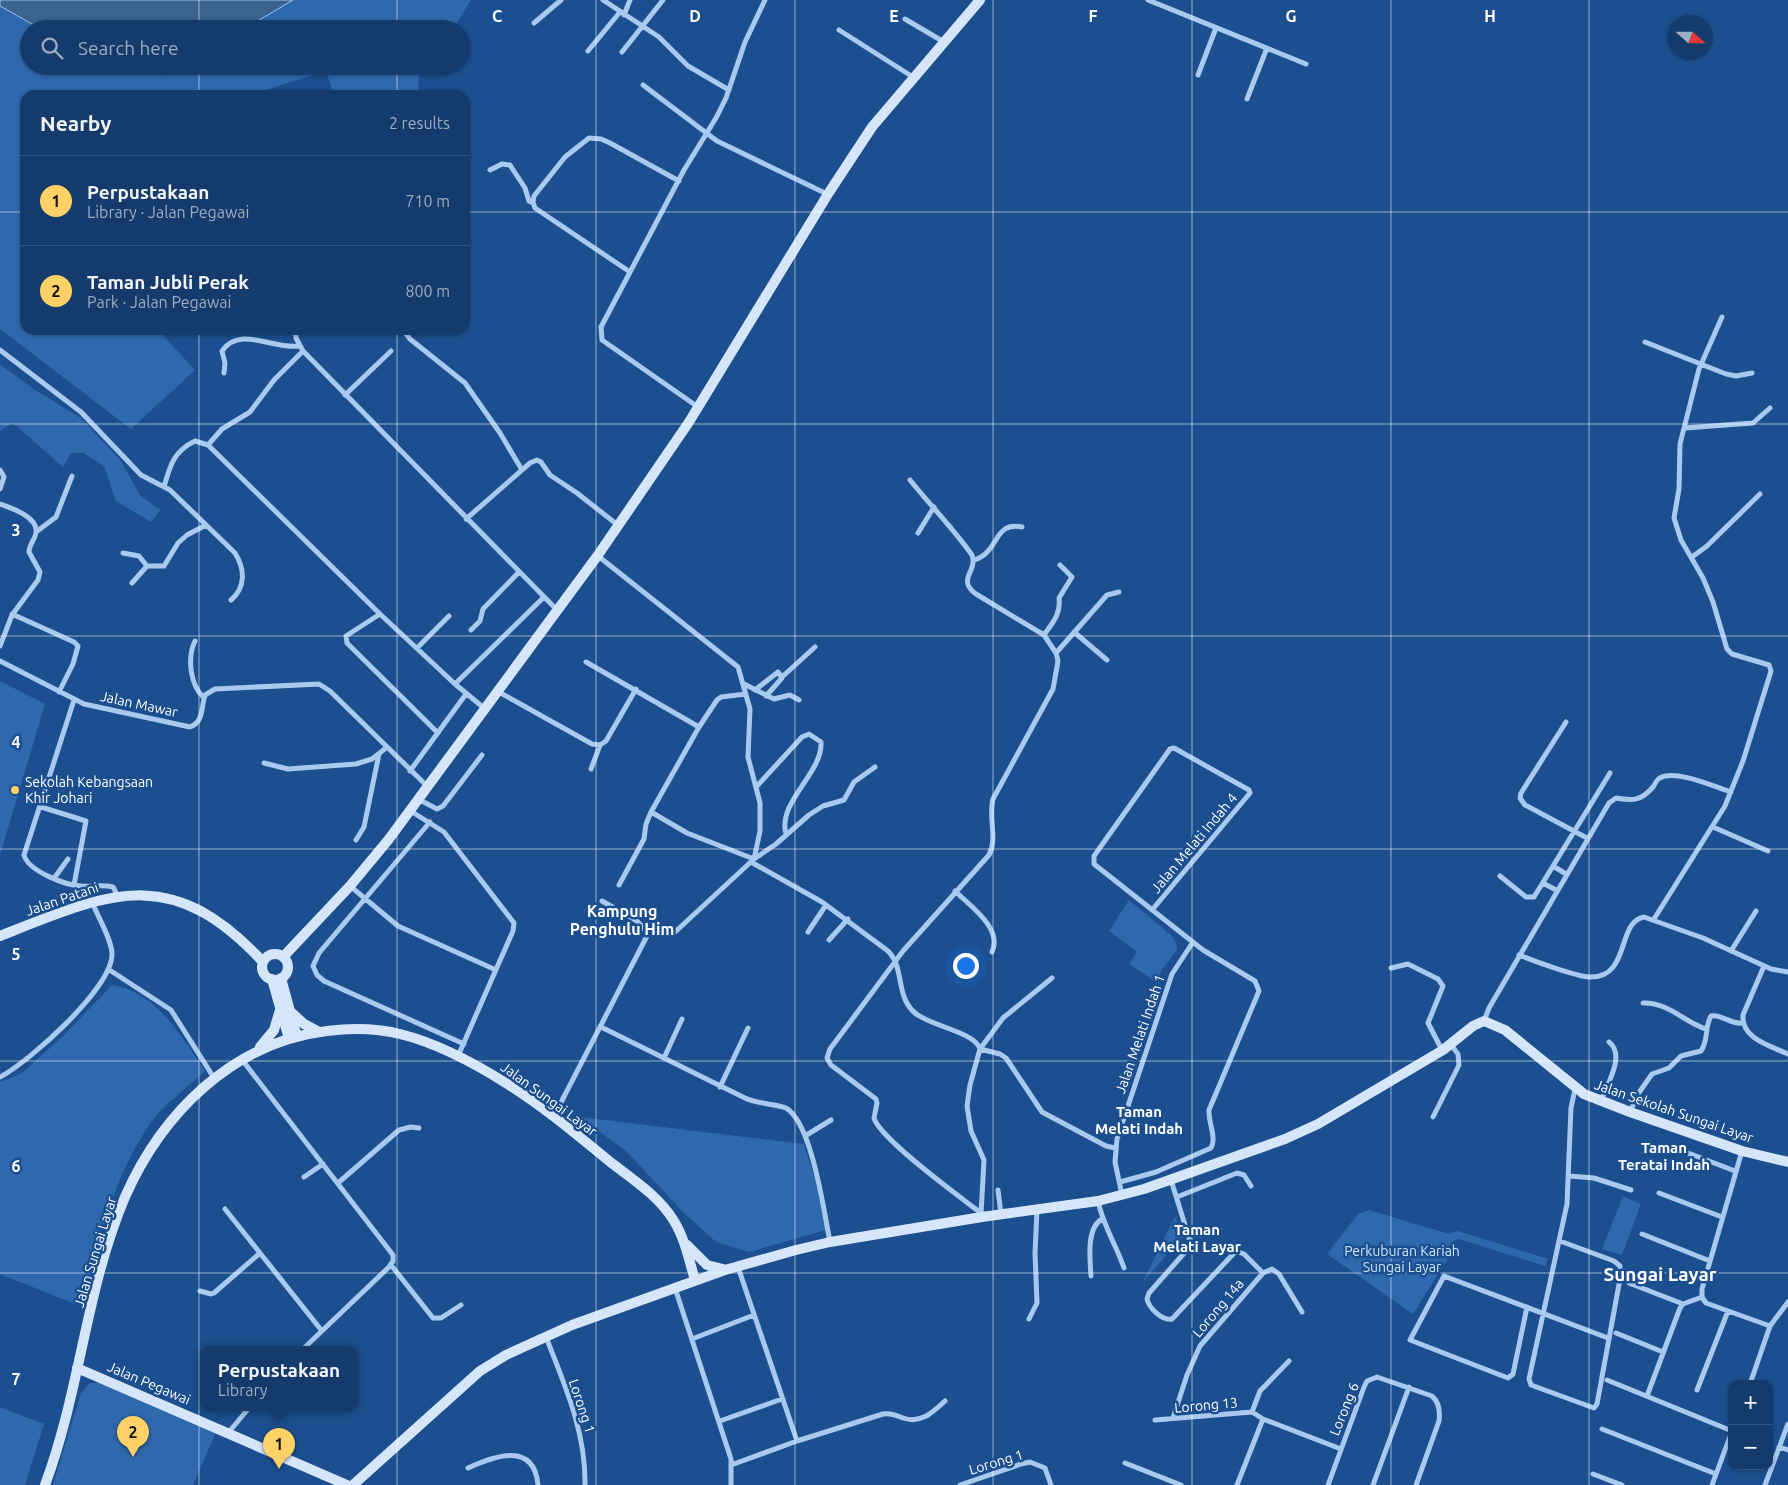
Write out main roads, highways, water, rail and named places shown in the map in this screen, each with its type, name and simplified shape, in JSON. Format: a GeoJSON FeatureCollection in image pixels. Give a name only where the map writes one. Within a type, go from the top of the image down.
{"type":"FeatureCollection","features":[{"type":"Feature","properties":{"kind":"place","name":"Sekolah Kebangsaan Khir Johari"},"geometry":{"type":"Point","coordinates":[15,790]}},
{"type":"Feature","properties":{"kind":"place","name":"Taman Jubli Perak"},"geometry":{"type":"Point","coordinates":[133,1457]}},
{"type":"Feature","properties":{"kind":"place","name":"Perpustakaan"},"geometry":{"type":"Point","coordinates":[279,1469]}},
{"type":"Feature","properties":{"kind":"district","name":"Kampung Penghulu Him"},"geometry":{"type":"Point","coordinates":[622,920]}},
{"type":"Feature","properties":{"kind":"district","name":"Taman Melati Indah"},"geometry":{"type":"Point","coordinates":[1139,1120]}},
{"type":"Feature","properties":{"kind":"district","name":"Taman Teratai Indah"},"geometry":{"type":"Point","coordinates":[1664,1156]}},
{"type":"Feature","properties":{"kind":"district","name":"Taman Melati Layar"},"geometry":{"type":"Point","coordinates":[1197,1238]}},
{"type":"Feature","properties":{"kind":"district","name":"Sungai Layar"},"geometry":{"type":"Point","coordinates":[1660,1274]}},
{"type":"Feature","properties":{"kind":"park label","name":"Perkuburan Kariah Sungai Layar"},"geometry":{"type":"Point","coordinates":[1402,1260]}}]}
